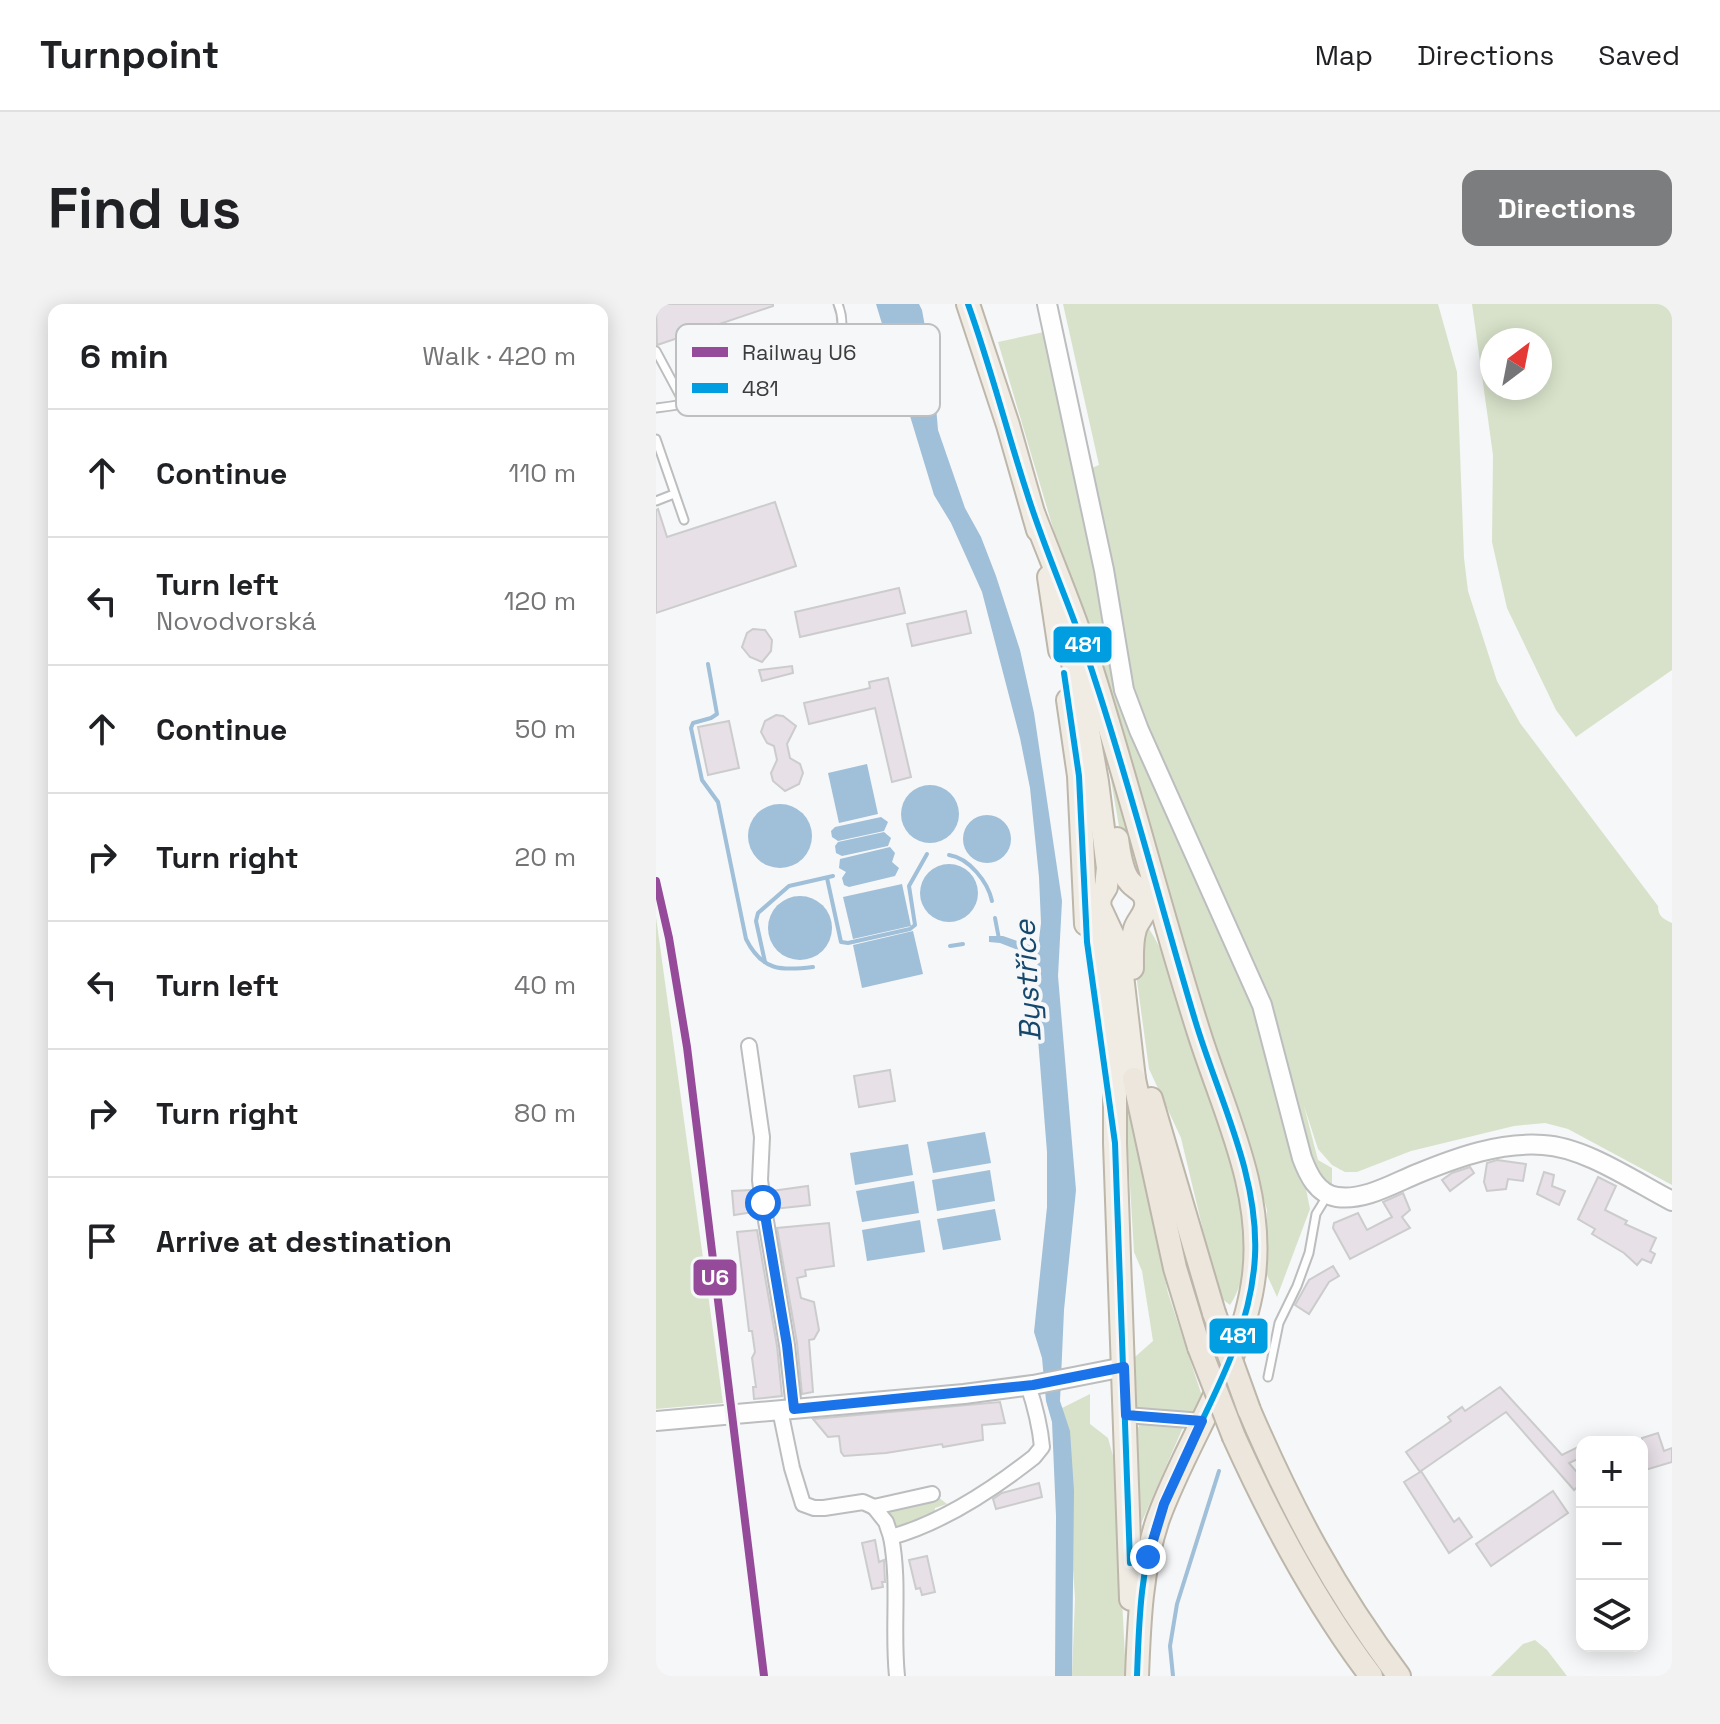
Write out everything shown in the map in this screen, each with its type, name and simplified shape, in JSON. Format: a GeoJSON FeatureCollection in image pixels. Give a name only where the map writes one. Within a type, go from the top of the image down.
{"type":"FeatureCollection","features":[{"type":"Feature","properties":{"kind":"highway"},"geometry":{"type":"LineString","coordinates":[[1139,1076],[1214,1313],[1249,1410],[1300,1524],[1354,1614],[1399,1676]]}},
{"type":"Feature","properties":{"kind":"highway"},"geometry":{"type":"LineString","coordinates":[[1139,1076],[1175,1268],[1199,1347],[1264,1503],[1299,1567],[1371,1676]]}},
{"type":"Feature","properties":{"kind":"main road"},"geometry":{"type":"LineString","coordinates":[[968,304],[1008,425],[1091,703],[1120,857],[1130,882]]}},
{"type":"Feature","properties":{"kind":"main road"},"geometry":{"type":"LineString","coordinates":[[1054,578],[1089,734],[1108,861],[1106,887],[1100,897],[1116,1093],[1115,1143],[1136,1676]]}},
{"type":"Feature","properties":{"kind":"main road"},"geometry":{"type":"LineString","coordinates":[[1054,578],[1090,663],[1199,1034],[1242,1159],[1254,1222],[1256,1253],[1245,1319],[1172,1485],[1150,1544],[1141,1602],[1136,1676]]}},
{"type":"Feature","properties":{"kind":"main road"},"geometry":{"type":"LineString","coordinates":[[1054,578],[1079,776],[1087,942],[1115,1143]]}},
{"type":"Feature","properties":{"kind":"main road"},"geometry":{"type":"LineString","coordinates":[[1106,887],[1116,882],[1130,882],[1145,896],[1132,949],[1139,1076]]}},
{"type":"Feature","properties":{"kind":"main road"},"geometry":{"type":"LineString","coordinates":[[1104,918],[1120,929],[1140,919]]}},
{"type":"Feature","properties":{"kind":"main road"},"geometry":{"type":"LineString","coordinates":[[1104,918],[1121,958],[1139,1076]]}},
{"type":"Feature","properties":{"kind":"main road"},"geometry":{"type":"LineString","coordinates":[[1140,919],[1157,930],[1199,1034]]}},
{"type":"Feature","properties":{"kind":"street"},"geometry":{"type":"LineString","coordinates":[[1047,304],[1104,570],[1127,701],[1262,1005],[1312,1180],[1328,1194],[1338,1197],[1369,1193],[1466,1155],[1509,1146],[1545,1145],[1591,1159],[1672,1201]]}},
{"type":"Feature","properties":{"kind":"street"},"geometry":{"type":"LineString","coordinates":[[749,1046],[762,1137],[760,1180],[787,1345],[787,1410],[792,1468],[803,1504],[824,1508],[863,1502],[874,1507],[886,1522],[891,1537],[896,1586],[893,1627],[897,1676]]}},
{"type":"Feature","properties":{"kind":"street"},"geometry":{"type":"LineString","coordinates":[[656,1421],[1032,1385],[1124,1367]]}},
{"type":"Feature","properties":{"kind":"street"},"geometry":{"type":"LineString","coordinates":[[891,1537],[913,1531],[958,1508],[1034,1457],[1042,1447],[1032,1385]]}},
{"type":"Feature","properties":{"kind":"street"},"geometry":{"type":"LineString","coordinates":[[1126,1415],[1202,1421]]}},
{"type":"Feature","properties":{"kind":"street"},"geometry":{"type":"LineString","coordinates":[[874,1507],[932,1494]]}},
{"type":"Feature","properties":{"kind":"lane"},"geometry":{"type":"LineString","coordinates":[[838,304],[842,324]]}},
{"type":"Feature","properties":{"kind":"lane"},"geometry":{"type":"LineString","coordinates":[[656,351],[676,388]]}},
{"type":"Feature","properties":{"kind":"lane"},"geometry":{"type":"LineString","coordinates":[[656,408],[676,406]]}},
{"type":"Feature","properties":{"kind":"lane"},"geometry":{"type":"LineString","coordinates":[[656,439],[684,520]]}},
{"type":"Feature","properties":{"kind":"lane"},"geometry":{"type":"LineString","coordinates":[[656,501],[674,494]]}},
{"type":"Feature","properties":{"kind":"lane"},"geometry":{"type":"LineString","coordinates":[[1268,1377],[1279,1323],[1301,1277],[1316,1214],[1328,1194]]}},
{"type":"Feature","properties":{"kind":"green space"},"geometry":{"type":"Polygon","coordinates":[[[1063,304],[1438,304],[1457,372],[1468,591],[1497,681],[1520,723],[1658,906],[1660,915],[1672,923],[1672,1185],[1568,1129],[1545,1123],[1514,1126],[1411,1151],[1357,1172],[1345,1172],[1332,1165],[1318,1149],[1304,1106],[1318,1160],[1332,1168],[1332,1188],[1316,1171],[1269,1006],[1134,694],[1113,566],[1089,469],[1099,465],[1063,304]]]}},
{"type":"Feature","properties":{"kind":"green space"},"geometry":{"type":"Polygon","coordinates":[[[1472,304],[1672,304],[1672,670],[1576,737],[1556,710],[1507,608],[1492,542],[1493,455],[1485,400],[1552,400],[1552,328],[1480,328],[1480,362],[1472,304]]]}},
{"type":"Feature","properties":{"kind":"green space"},"geometry":{"type":"Polygon","coordinates":[[[1044,332],[1069,439],[1118,686],[1267,1043],[1306,1189],[1310,1209],[1277,1297],[1267,1275],[1267,1210],[1248,1146],[1183,962],[1083,615],[1055,535],[998,342],[1044,332]]]}},
{"type":"Feature","properties":{"kind":"green space"},"geometry":{"type":"Polygon","coordinates":[[[1105,746],[1151,888],[1139,879],[1124,855],[1105,746]]]}},
{"type":"Feature","properties":{"kind":"green space"},"geometry":{"type":"Polygon","coordinates":[[[656,917],[723,1403],[656,1409],[656,917]]]}},
{"type":"Feature","properties":{"kind":"green space"},"geometry":{"type":"Polygon","coordinates":[[[1148,927],[1172,976],[1212,1090],[1235,1168],[1245,1244],[1242,1278],[1230,1305],[1221,1298],[1213,1272],[1181,1138],[1149,1069],[1136,974],[1141,928],[1148,927]]]}},
{"type":"Feature","properties":{"kind":"green space"},"geometry":{"type":"Polygon","coordinates":[[[1121,1037],[1138,1144],[1168,1293],[1202,1396],[1192,1414],[1137,1408],[1135,1357],[1153,1341],[1142,1271],[1134,1252],[1121,1037]]]}},
{"type":"Feature","properties":{"kind":"green space"},"geometry":{"type":"Polygon","coordinates":[[[1090,1394],[1090,1424],[1108,1438],[1115,1463],[1126,1676],[1072,1676],[1075,1598],[1062,1408],[1090,1394]]]}},
{"type":"Feature","properties":{"kind":"green space"},"geometry":{"type":"Polygon","coordinates":[[[1141,1421],[1184,1425],[1140,1526],[1136,1433],[1141,1421]]]}},
{"type":"Feature","properties":{"kind":"green space"},"geometry":{"type":"Polygon","coordinates":[[[938,1497],[947,1504],[935,1508],[934,1517],[912,1527],[896,1528],[890,1520],[886,1507],[938,1497]]]}},
{"type":"Feature","properties":{"kind":"green space"},"geometry":{"type":"Polygon","coordinates":[[[1535,1640],[1567,1676],[1491,1676],[1523,1644],[1535,1640]]]}},
{"type":"Feature","properties":{"kind":"water"},"geometry":{"type":"Polygon","coordinates":[[[876,304],[919,304],[925,324],[882,324],[876,304]]]}},
{"type":"Feature","properties":{"kind":"water"},"geometry":{"type":"Polygon","coordinates":[[[910,416],[937,416],[938,430],[965,508],[981,537],[1020,650],[1034,713],[1062,901],[1058,976],[1076,1190],[1064,1310],[1060,1401],[1070,1431],[1074,1491],[1072,1676],[1055,1676],[1056,1516],[1052,1422],[1046,1401],[1042,1358],[1034,1332],[1047,1207],[1047,1152],[1035,1001],[1038,958],[1000,943],[989,942],[989,936],[1003,936],[1038,948],[1041,923],[1039,877],[1030,788],[982,592],[951,523],[934,495],[910,416]]]}},
{"type":"Feature","properties":{"kind":"water"},"geometry":{"type":"Polygon","coordinates":[[[867,764],[878,814],[839,823],[828,773],[867,764]]]}},
{"type":"Feature","properties":{"kind":"water"},"geometry":{"type":"Polygon","coordinates":[[[930,785],[941,787],[950,794],[957,803],[957,825],[950,834],[941,841],[930,843],[919,841],[910,834],[903,825],[901,814],[903,803],[910,794],[919,787],[930,785]]]}},
{"type":"Feature","properties":{"kind":"water"},"geometry":{"type":"Polygon","coordinates":[[[774,804],[786,804],[803,813],[810,824],[810,848],[803,859],[786,868],[774,868],[762,863],[753,854],[748,842],[748,830],[753,818],[762,809],[774,804]]]}},
{"type":"Feature","properties":{"kind":"water"},"geometry":{"type":"Polygon","coordinates":[[[987,815],[1004,822],[1011,839],[1004,856],[987,863],[970,856],[963,839],[970,822],[987,815]]]}},
{"type":"Feature","properties":{"kind":"water"},"geometry":{"type":"Polygon","coordinates":[[[881,817],[888,822],[884,831],[838,841],[832,837],[831,831],[835,827],[881,817]]]}},
{"type":"Feature","properties":{"kind":"water"},"geometry":{"type":"Polygon","coordinates":[[[884,832],[891,838],[888,846],[842,856],[836,853],[838,842],[884,832]]]}},
{"type":"Feature","properties":{"kind":"water"},"geometry":{"type":"Polygon","coordinates":[[[890,847],[895,853],[892,862],[899,868],[895,876],[849,887],[844,885],[842,878],[846,872],[839,868],[840,859],[890,847]]]}},
{"type":"Feature","properties":{"kind":"water"},"geometry":{"type":"Polygon","coordinates":[[[949,864],[960,866],[969,873],[976,882],[976,904],[969,913],[960,920],[949,922],[938,920],[929,913],[922,904],[920,893],[922,882],[929,873],[938,866],[949,864]]]}},
{"type":"Feature","properties":{"kind":"water"},"geometry":{"type":"Polygon","coordinates":[[[902,884],[911,926],[853,939],[843,897],[902,884]]]}},
{"type":"Feature","properties":{"kind":"water"},"geometry":{"type":"Polygon","coordinates":[[[794,896],[806,896],[823,905],[830,916],[830,940],[823,951],[806,960],[794,960],[782,955],[773,946],[768,934],[768,922],[773,910],[782,901],[794,896]]]}},
{"type":"Feature","properties":{"kind":"water"},"geometry":{"type":"Polygon","coordinates":[[[913,931],[923,974],[862,988],[853,945],[913,931]]]}},
{"type":"Feature","properties":{"kind":"water"},"geometry":{"type":"Polygon","coordinates":[[[985,1132],[991,1163],[933,1173],[927,1142],[985,1132]]]}},
{"type":"Feature","properties":{"kind":"water"},"geometry":{"type":"Polygon","coordinates":[[[908,1144],[913,1175],[855,1185],[850,1153],[908,1144]]]}},
{"type":"Feature","properties":{"kind":"water"},"geometry":{"type":"Polygon","coordinates":[[[990,1170],[995,1201],[937,1211],[932,1180],[990,1170]]]}},
{"type":"Feature","properties":{"kind":"water"},"geometry":{"type":"Polygon","coordinates":[[[914,1181],[919,1213],[862,1222],[856,1191],[914,1181]]]}},
{"type":"Feature","properties":{"kind":"water"},"geometry":{"type":"Polygon","coordinates":[[[995,1209],[1001,1240],[943,1250],[937,1219],[995,1209]]]}},
{"type":"Feature","properties":{"kind":"water"},"geometry":{"type":"Polygon","coordinates":[[[920,1220],[925,1252],[867,1261],[862,1230],[920,1220]]]}},
{"type":"Feature","properties":{"kind":"building"},"geometry":{"type":"Polygon","coordinates":[[[656,304],[773,304],[719,324],[676,324],[676,339],[657,345],[656,304]]]}},
{"type":"Feature","properties":{"kind":"building"},"geometry":{"type":"Polygon","coordinates":[[[775,502],[796,566],[656,613],[656,510],[667,537],[775,502]]]}},
{"type":"Feature","properties":{"kind":"building"},"geometry":{"type":"Polygon","coordinates":[[[899,588],[905,613],[800,637],[795,612],[899,588]]]}},
{"type":"Feature","properties":{"kind":"building"},"geometry":{"type":"Polygon","coordinates":[[[966,611],[971,633],[912,646],[907,624],[966,611]]]}},
{"type":"Feature","properties":{"kind":"building"},"geometry":{"type":"Polygon","coordinates":[[[753,629],[765,630],[772,640],[771,651],[762,662],[750,657],[742,647],[747,633],[753,629]]]}},
{"type":"Feature","properties":{"kind":"building"},"geometry":{"type":"Polygon","coordinates":[[[792,666],[793,673],[762,681],[759,670],[792,666]]]}},
{"type":"Feature","properties":{"kind":"building"},"geometry":{"type":"Polygon","coordinates":[[[888,678],[911,777],[892,782],[875,708],[809,724],[804,703],[870,688],[869,682],[888,678]]]}},
{"type":"Feature","properties":{"kind":"building"},"geometry":{"type":"Polygon","coordinates":[[[776,715],[783,716],[796,726],[787,744],[790,758],[800,764],[803,773],[799,784],[785,791],[773,781],[771,773],[777,760],[774,746],[767,743],[761,732],[765,721],[776,715]]]}},
{"type":"Feature","properties":{"kind":"building"},"geometry":{"type":"Polygon","coordinates":[[[729,721],[739,768],[708,775],[698,727],[729,721]]]}},
{"type":"Feature","properties":{"kind":"building"},"geometry":{"type":"Polygon","coordinates":[[[890,1070],[895,1101],[859,1107],[854,1076],[890,1070]]]}},
{"type":"Feature","properties":{"kind":"building"},"geometry":{"type":"Polygon","coordinates":[[[1497,1160],[1526,1164],[1523,1181],[1508,1179],[1506,1189],[1487,1191],[1484,1182],[1487,1163],[1497,1160]]]}},
{"type":"Feature","properties":{"kind":"building"},"geometry":{"type":"Polygon","coordinates":[[[1470,1167],[1474,1173],[1450,1191],[1442,1180],[1470,1167]]]}},
{"type":"Feature","properties":{"kind":"building"},"geometry":{"type":"Polygon","coordinates":[[[1544,1172],[1554,1175],[1552,1186],[1565,1191],[1559,1205],[1537,1194],[1544,1172]]]}},
{"type":"Feature","properties":{"kind":"building"},"geometry":{"type":"Polygon","coordinates":[[[1598,1177],[1616,1186],[1605,1210],[1627,1221],[1625,1224],[1656,1238],[1650,1251],[1655,1254],[1651,1263],[1642,1259],[1637,1265],[1624,1253],[1592,1234],[1595,1229],[1578,1219],[1598,1177]]]}},
{"type":"Feature","properties":{"kind":"building"},"geometry":{"type":"Polygon","coordinates":[[[808,1186],[810,1205],[774,1209],[771,1191],[808,1186]]]}},
{"type":"Feature","properties":{"kind":"building"},"geometry":{"type":"Polygon","coordinates":[[[751,1190],[754,1212],[734,1215],[732,1191],[751,1190]]]}},
{"type":"Feature","properties":{"kind":"building"},"geometry":{"type":"Polygon","coordinates":[[[1403,1193],[1410,1210],[1402,1217],[1410,1228],[1350,1259],[1333,1228],[1334,1223],[1358,1213],[1367,1230],[1392,1217],[1383,1202],[1403,1193]]]}},
{"type":"Feature","properties":{"kind":"building"},"geometry":{"type":"Polygon","coordinates":[[[829,1223],[834,1266],[805,1270],[806,1276],[797,1278],[801,1298],[814,1302],[819,1330],[814,1339],[809,1340],[813,1392],[802,1394],[797,1343],[777,1228],[829,1223]]]}},
{"type":"Feature","properties":{"kind":"building"},"geometry":{"type":"Polygon","coordinates":[[[757,1230],[777,1346],[782,1396],[754,1399],[753,1387],[756,1387],[752,1358],[755,1352],[752,1331],[749,1331],[737,1232],[757,1230]]]}},
{"type":"Feature","properties":{"kind":"building"},"geometry":{"type":"Polygon","coordinates":[[[1333,1266],[1339,1276],[1329,1282],[1309,1314],[1295,1305],[1309,1280],[1333,1266]]]}},
{"type":"Feature","properties":{"kind":"building"},"geometry":{"type":"Polygon","coordinates":[[[1500,1387],[1562,1455],[1576,1448],[1576,1460],[1569,1463],[1576,1471],[1576,1488],[1574,1490],[1506,1412],[1421,1471],[1454,1522],[1459,1518],[1472,1537],[1449,1553],[1404,1482],[1420,1472],[1406,1452],[1451,1421],[1448,1417],[1462,1407],[1465,1411],[1500,1387]]]}},
{"type":"Feature","properties":{"kind":"building"},"geometry":{"type":"Polygon","coordinates":[[[1000,1402],[1005,1423],[982,1425],[983,1440],[886,1453],[844,1456],[839,1436],[828,1437],[813,1419],[1000,1402]]]}},
{"type":"Feature","properties":{"kind":"building"},"geometry":{"type":"Polygon","coordinates":[[[1658,1433],[1664,1451],[1672,1448],[1672,1462],[1648,1469],[1648,1436],[1658,1433]]]}},
{"type":"Feature","properties":{"kind":"building"},"geometry":{"type":"Polygon","coordinates":[[[1039,1483],[1042,1497],[996,1509],[993,1499],[1002,1493],[1039,1483]]]}},
{"type":"Feature","properties":{"kind":"building"},"geometry":{"type":"Polygon","coordinates":[[[1553,1491],[1568,1513],[1491,1566],[1476,1544],[1553,1491]]]}},
{"type":"Feature","properties":{"kind":"building"},"geometry":{"type":"Polygon","coordinates":[[[875,1540],[879,1562],[884,1560],[885,1582],[882,1582],[883,1587],[872,1589],[862,1543],[875,1540]]]}},
{"type":"Feature","properties":{"kind":"building"},"geometry":{"type":"Polygon","coordinates":[[[927,1556],[935,1592],[922,1595],[920,1588],[916,1589],[909,1560],[927,1556]]]}},
{"type":"Feature","properties":{"kind":"waterway"},"geometry":{"type":"LineString","coordinates":[[708,664],[717,714],[693,723],[691,728],[702,780],[718,802],[746,939],[752,950],[766,963],[791,969],[813,967]]}},
{"type":"Feature","properties":{"kind":"waterway"},"geometry":{"type":"LineString","coordinates":[[827,878],[841,942],[910,929],[915,925],[909,886],[927,854]]}},
{"type":"Feature","properties":{"kind":"waterway"},"geometry":{"type":"LineString","coordinates":[[949,855],[964,861],[976,872],[992,901]]}},
{"type":"Feature","properties":{"kind":"waterway"},"geometry":{"type":"LineString","coordinates":[[765,962],[756,921],[758,913],[789,886],[833,876]]}},
{"type":"Feature","properties":{"kind":"waterway","name":"Bystřice"},"geometry":{"type":"LineString","coordinates":[[995,918],[999,939]]}},
{"type":"Feature","properties":{"kind":"waterway"},"geometry":{"type":"LineString","coordinates":[[950,946],[963,944]]}},
{"type":"Feature","properties":{"kind":"waterway"},"geometry":{"type":"LineString","coordinates":[[1173,1676],[1170,1646],[1177,1604],[1219,1471]]}},
{"type":"Feature","properties":{"kind":"rail line","name":"U6"},"geometry":{"type":"LineString","coordinates":[[656,881],[687,1047],[764,1676]]}},
{"type":"Feature","properties":{"kind":"transit line","name":"481"},"geometry":{"type":"LineString","coordinates":[[968,304],[1034,514],[1109,722],[1195,1020],[1244,1166],[1255,1225],[1251,1292],[1242,1326],[1216,1391],[1171,1486],[1147,1557],[1137,1676]]}},
{"type":"Feature","properties":{"kind":"transit line","name":"481"},"geometry":{"type":"LineString","coordinates":[[1064,673],[1079,776],[1087,942],[1115,1143],[1130,1563]]}},
{"type":"Feature","properties":{"kind":"route"},"geometry":{"type":"LineString","coordinates":[[763,1203],[787,1345],[794,1409],[964,1394],[1033,1385],[1124,1367],[1126,1415],[1202,1421],[1164,1504],[1148,1557]]}}]}
